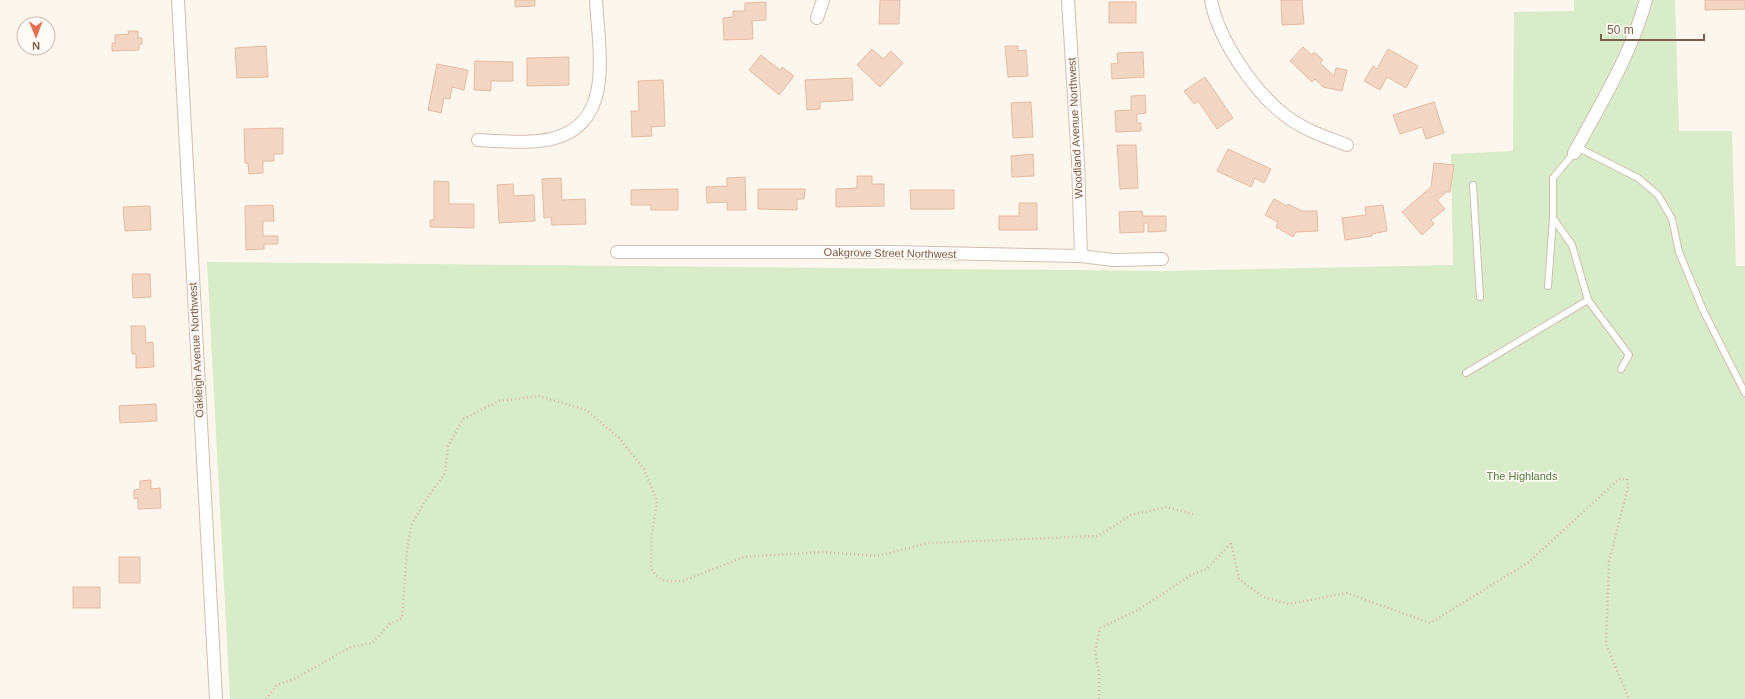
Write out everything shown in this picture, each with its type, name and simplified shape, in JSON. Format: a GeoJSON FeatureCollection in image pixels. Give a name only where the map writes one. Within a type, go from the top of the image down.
{"type":"FeatureCollection","features":[{"type":"Feature","properties":{"kind":"street","name":"Oakleigh Avenue Northwest"},"geometry":{"type":"LineString","coordinates":[[178,0],[216,699]]}},
{"type":"Feature","properties":{"kind":"street"},"geometry":{"type":"LineString","coordinates":[[478,140],[539,141],[563,136],[586,119],[598,94],[599,72],[596,0]]}},
{"type":"Feature","properties":{"kind":"street"},"geometry":{"type":"LineString","coordinates":[[817,18],[823,0]]}},
{"type":"Feature","properties":{"kind":"street","name":"Woodland Avenue Northwest"},"geometry":{"type":"LineString","coordinates":[[1068,0],[1078,161],[1081,256]]}},
{"type":"Feature","properties":{"kind":"street"},"geometry":{"type":"LineString","coordinates":[[1211,0],[1213,14],[1229,48],[1259,90],[1274,106],[1302,126],[1320,135],[1347,145]]}},
{"type":"Feature","properties":{"kind":"street"},"geometry":{"type":"LineString","coordinates":[[1576,150],[1620,70],[1640,20],[1646,0]]}},
{"type":"Feature","properties":{"kind":"street","name":"Oakgrove Street Northwest"},"geometry":{"type":"LineString","coordinates":[[618,252],[889,252],[1081,256],[1113,260],[1162,259]]}},
{"type":"Feature","properties":{"kind":"lane"},"geometry":{"type":"LineString","coordinates":[[1548,286],[1553,218],[1553,178],[1576,150],[1638,178],[1658,195],[1672,219],[1680,252],[1703,310],[1745,393]]}},
{"type":"Feature","properties":{"kind":"lane"},"geometry":{"type":"LineString","coordinates":[[1473,185],[1480,297]]}},
{"type":"Feature","properties":{"kind":"lane"},"geometry":{"type":"LineString","coordinates":[[1553,218],[1572,245],[1588,300],[1629,355],[1621,368]]}},
{"type":"Feature","properties":{"kind":"lane"},"geometry":{"type":"LineString","coordinates":[[1466,373],[1588,300]]}},
{"type":"Feature","properties":{"kind":"path"},"geometry":{"type":"LineString","coordinates":[[266,699],[277,685],[294,679],[351,647],[372,643],[390,624],[402,618],[406,558],[411,526],[425,501],[445,473],[448,446],[463,419],[499,401],[539,396],[586,410],[619,438],[644,469],[657,501],[652,534],[651,568],[656,576],[665,581],[683,581],[744,556],[824,552],[877,556],[929,544],[1098,536],[1131,515],[1167,507],[1193,514]]}},
{"type":"Feature","properties":{"kind":"path"},"geometry":{"type":"LineString","coordinates":[[1099,699],[1099,673],[1096,651],[1100,628],[1136,611],[1193,574],[1207,569],[1231,542],[1239,579],[1263,597],[1289,604],[1347,593],[1430,623],[1529,562],[1618,479],[1627,479],[1628,487],[1609,562],[1606,644],[1629,699]]}},
{"type":"Feature","properties":{"kind":"green space","name":"The Highlands"},"geometry":{"type":"Polygon","coordinates":[[[1574,0],[1675,0],[1679,131],[1732,131],[1736,266],[1745,266],[1745,699],[230,699],[207,262],[1163,271],[1453,265],[1451,154],[1513,151],[1514,12],[1574,11],[1574,0]]]}},
{"type":"Feature","properties":{"kind":"building"},"geometry":{"type":"Polygon","coordinates":[[[515,0],[535,0],[535,6],[515,7],[515,0]]]}},
{"type":"Feature","properties":{"kind":"building"},"geometry":{"type":"Polygon","coordinates":[[[880,0],[900,0],[899,24],[879,24],[880,0]]]}},
{"type":"Feature","properties":{"kind":"building"},"geometry":{"type":"Polygon","coordinates":[[[1281,0],[1302,0],[1304,24],[1282,25],[1281,0]]]}},
{"type":"Feature","properties":{"kind":"building"},"geometry":{"type":"Polygon","coordinates":[[[1705,0],[1745,0],[1745,9],[1705,10],[1705,0]]]}},
{"type":"Feature","properties":{"kind":"building"},"geometry":{"type":"Polygon","coordinates":[[[766,2],[766,20],[752,21],[753,39],[724,40],[723,18],[733,17],[733,11],[745,11],[745,3],[766,2]]]}},
{"type":"Feature","properties":{"kind":"building"},"geometry":{"type":"Polygon","coordinates":[[[1109,2],[1136,2],[1136,23],[1109,23],[1109,2]]]}},
{"type":"Feature","properties":{"kind":"building"},"geometry":{"type":"Polygon","coordinates":[[[128,31],[138,31],[138,38],[142,38],[142,44],[139,44],[139,50],[112,51],[112,43],[115,43],[115,35],[129,34],[128,31]]]}},
{"type":"Feature","properties":{"kind":"building"},"geometry":{"type":"Polygon","coordinates":[[[266,46],[268,77],[237,78],[235,48],[266,46]]]}},
{"type":"Feature","properties":{"kind":"building"},"geometry":{"type":"Polygon","coordinates":[[[1005,46],[1018,46],[1018,51],[1026,50],[1028,76],[1008,77],[1005,46]]]}},
{"type":"Feature","properties":{"kind":"building"},"geometry":{"type":"Polygon","coordinates":[[[1303,47],[1312,55],[1314,52],[1323,60],[1320,63],[1334,76],[1336,68],[1347,70],[1342,91],[1323,87],[1315,79],[1312,82],[1290,61],[1303,47]]]}},
{"type":"Feature","properties":{"kind":"building"},"geometry":{"type":"Polygon","coordinates":[[[872,49],[883,59],[891,51],[903,63],[880,87],[857,65],[872,49]]]}},
{"type":"Feature","properties":{"kind":"building"},"geometry":{"type":"Polygon","coordinates":[[[1388,49],[1418,66],[1406,88],[1387,77],[1380,90],[1364,81],[1373,66],[1377,69],[1388,49]]]}},
{"type":"Feature","properties":{"kind":"building"},"geometry":{"type":"Polygon","coordinates":[[[1143,52],[1144,77],[1112,79],[1111,64],[1118,63],[1117,53],[1143,52]]]}},
{"type":"Feature","properties":{"kind":"building"},"geometry":{"type":"Polygon","coordinates":[[[761,55],[780,70],[782,67],[794,76],[779,95],[749,70],[761,55]]]}},
{"type":"Feature","properties":{"kind":"building"},"geometry":{"type":"Polygon","coordinates":[[[569,57],[569,85],[527,86],[527,58],[569,57]]]}},
{"type":"Feature","properties":{"kind":"building"},"geometry":{"type":"Polygon","coordinates":[[[475,61],[513,62],[513,81],[491,81],[491,91],[474,90],[475,61]]]}},
{"type":"Feature","properties":{"kind":"building"},"geometry":{"type":"Polygon","coordinates":[[[437,64],[468,70],[464,90],[452,87],[450,99],[444,98],[441,113],[428,110],[437,64]]]}},
{"type":"Feature","properties":{"kind":"building"},"geometry":{"type":"Polygon","coordinates":[[[1205,77],[1233,118],[1217,129],[1198,101],[1194,104],[1184,91],[1205,77]]]}},
{"type":"Feature","properties":{"kind":"building"},"geometry":{"type":"Polygon","coordinates":[[[852,78],[853,100],[820,102],[820,109],[807,110],[805,80],[852,78]]]}},
{"type":"Feature","properties":{"kind":"building"},"geometry":{"type":"Polygon","coordinates":[[[663,80],[665,126],[651,127],[652,136],[632,137],[631,111],[639,111],[638,81],[663,80]]]}},
{"type":"Feature","properties":{"kind":"building"},"geometry":{"type":"Polygon","coordinates":[[[1145,95],[1146,113],[1137,114],[1137,123],[1141,123],[1141,131],[1116,132],[1115,111],[1131,110],[1131,96],[1145,95]]]}},
{"type":"Feature","properties":{"kind":"building"},"geometry":{"type":"Polygon","coordinates":[[[1031,102],[1033,137],[1013,138],[1011,103],[1031,102]]]}},
{"type":"Feature","properties":{"kind":"building"},"geometry":{"type":"Polygon","coordinates":[[[1434,102],[1444,133],[1426,139],[1422,127],[1400,134],[1393,115],[1434,102]]]}},
{"type":"Feature","properties":{"kind":"building"},"geometry":{"type":"Polygon","coordinates":[[[283,128],[283,154],[274,154],[274,161],[263,161],[263,173],[249,174],[248,163],[245,163],[244,129],[283,128]]]}},
{"type":"Feature","properties":{"kind":"building"},"geometry":{"type":"Polygon","coordinates":[[[1117,145],[1136,145],[1138,188],[1120,189],[1117,145]]]}},
{"type":"Feature","properties":{"kind":"building"},"geometry":{"type":"Polygon","coordinates":[[[1228,149],[1271,169],[1264,183],[1255,178],[1251,187],[1217,171],[1228,149]]]}},
{"type":"Feature","properties":{"kind":"building"},"geometry":{"type":"Polygon","coordinates":[[[1033,154],[1034,176],[1012,177],[1011,156],[1033,154]]]}},
{"type":"Feature","properties":{"kind":"building"},"geometry":{"type":"Polygon","coordinates":[[[1434,163],[1454,165],[1450,192],[1446,192],[1437,200],[1445,209],[1431,220],[1434,224],[1422,235],[1402,212],[1431,187],[1434,163]]]}},
{"type":"Feature","properties":{"kind":"building"},"geometry":{"type":"Polygon","coordinates":[[[857,176],[872,176],[872,184],[884,184],[884,206],[836,207],[836,189],[857,188],[857,176]]]}},
{"type":"Feature","properties":{"kind":"building"},"geometry":{"type":"Polygon","coordinates":[[[745,177],[746,210],[727,210],[727,202],[707,203],[706,187],[727,186],[727,178],[745,177]]]}},
{"type":"Feature","properties":{"kind":"building"},"geometry":{"type":"Polygon","coordinates":[[[561,178],[562,200],[585,199],[586,224],[552,225],[551,217],[544,218],[542,179],[561,178]]]}},
{"type":"Feature","properties":{"kind":"building"},"geometry":{"type":"Polygon","coordinates":[[[434,181],[449,182],[449,204],[474,204],[474,228],[430,227],[430,220],[434,220],[434,181]]]}},
{"type":"Feature","properties":{"kind":"building"},"geometry":{"type":"Polygon","coordinates":[[[513,184],[514,196],[534,195],[535,221],[499,223],[497,185],[513,184]]]}},
{"type":"Feature","properties":{"kind":"building"},"geometry":{"type":"Polygon","coordinates":[[[678,189],[678,210],[651,210],[651,205],[631,205],[631,190],[678,189]]]}},
{"type":"Feature","properties":{"kind":"building"},"geometry":{"type":"Polygon","coordinates":[[[758,189],[805,189],[804,199],[797,199],[797,210],[758,209],[758,189]]]}},
{"type":"Feature","properties":{"kind":"building"},"geometry":{"type":"Polygon","coordinates":[[[910,190],[954,190],[954,209],[911,209],[910,190]]]}},
{"type":"Feature","properties":{"kind":"building"},"geometry":{"type":"Polygon","coordinates":[[[1274,199],[1287,206],[1288,204],[1302,211],[1317,211],[1318,231],[1296,232],[1293,237],[1276,227],[1278,222],[1265,215],[1274,199]]]}},
{"type":"Feature","properties":{"kind":"building"},"geometry":{"type":"Polygon","coordinates":[[[1019,203],[1037,203],[1037,230],[999,230],[999,216],[1019,216],[1019,203]]]}},
{"type":"Feature","properties":{"kind":"building"},"geometry":{"type":"Polygon","coordinates":[[[273,205],[274,221],[263,221],[263,236],[278,236],[278,244],[264,244],[264,249],[246,250],[245,206],[273,205]]]}},
{"type":"Feature","properties":{"kind":"building"},"geometry":{"type":"Polygon","coordinates":[[[1383,205],[1387,231],[1372,234],[1372,236],[1345,240],[1342,218],[1366,215],[1365,207],[1383,205]]]}},
{"type":"Feature","properties":{"kind":"building"},"geometry":{"type":"Polygon","coordinates":[[[150,206],[151,230],[125,231],[123,207],[150,206]]]}},
{"type":"Feature","properties":{"kind":"building"},"geometry":{"type":"Polygon","coordinates":[[[1142,211],[1143,216],[1166,216],[1166,231],[1148,232],[1148,223],[1144,223],[1144,232],[1120,233],[1119,212],[1142,211]]]}},
{"type":"Feature","properties":{"kind":"building"},"geometry":{"type":"Polygon","coordinates":[[[132,274],[150,274],[151,297],[133,298],[132,274]]]}},
{"type":"Feature","properties":{"kind":"building"},"geometry":{"type":"Polygon","coordinates":[[[131,326],[145,326],[146,343],[153,342],[154,367],[136,368],[136,354],[132,354],[131,326]]]}},
{"type":"Feature","properties":{"kind":"building"},"geometry":{"type":"Polygon","coordinates":[[[156,404],[157,421],[120,423],[119,406],[156,404]]]}},
{"type":"Feature","properties":{"kind":"building"},"geometry":{"type":"Polygon","coordinates":[[[151,480],[151,489],[160,488],[161,508],[138,509],[138,498],[134,499],[134,490],[140,489],[140,481],[151,480]]]}},
{"type":"Feature","properties":{"kind":"building"},"geometry":{"type":"Polygon","coordinates":[[[119,557],[140,557],[140,583],[119,583],[119,557]]]}},
{"type":"Feature","properties":{"kind":"building"},"geometry":{"type":"Polygon","coordinates":[[[73,587],[100,587],[100,608],[73,608],[73,587]]]}}]}
